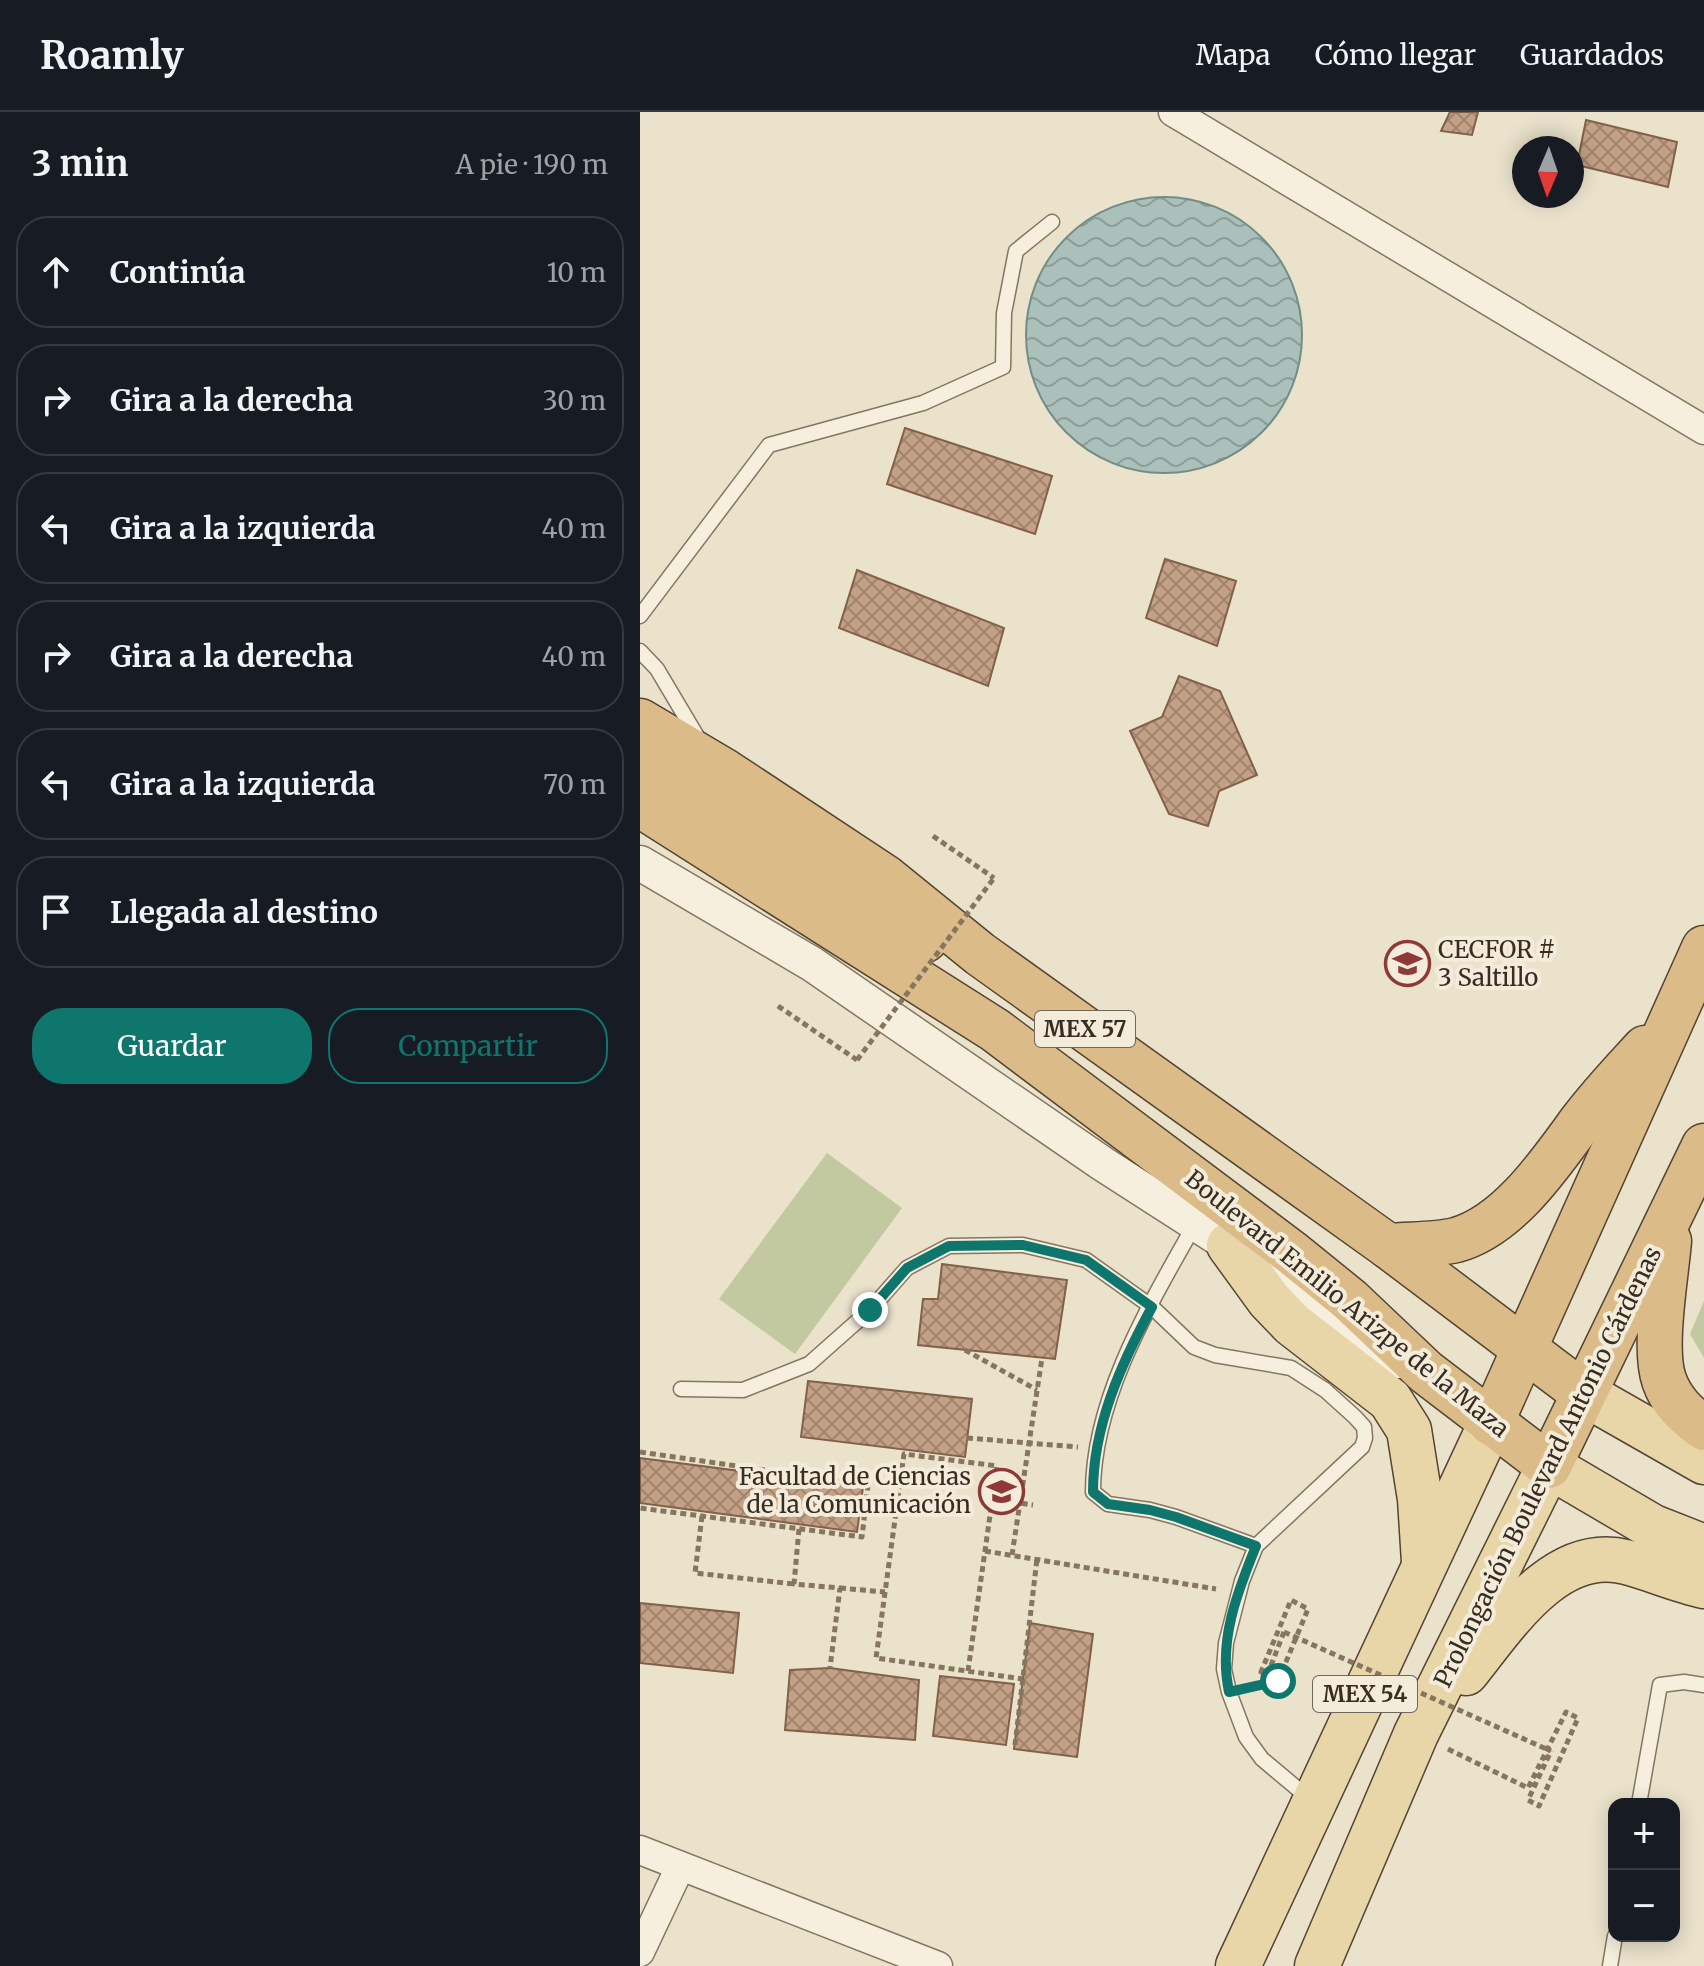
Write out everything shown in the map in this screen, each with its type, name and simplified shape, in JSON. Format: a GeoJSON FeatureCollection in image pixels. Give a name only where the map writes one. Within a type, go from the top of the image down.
{"type":"FeatureCollection","features":[{"type":"Feature","properties":{"kind":"highway","name":"MEX 57"},"geometry":{"type":"LineString","coordinates":[[640,721],[726,772],[885,877],[980,954],[1388,1246],[1583,1393]]}},
{"type":"Feature","properties":{"kind":"highway"},"geometry":{"type":"LineString","coordinates":[[640,757],[930,944],[959,954],[980,954]]}},
{"type":"Feature","properties":{"kind":"highway","name":"Boulevard Emilio Arizpe de la Maza"},"geometry":{"type":"LineString","coordinates":[[640,805],[708,845],[995,1030],[1292,1253],[1350,1300],[1426,1372],[1549,1466]]}},
{"type":"Feature","properties":{"kind":"highway","name":"MEX 54"},"geometry":{"type":"LineString","coordinates":[[1491,1423],[1704,948]]}},
{"type":"Feature","properties":{"kind":"highway"},"geometry":{"type":"LineString","coordinates":[[1388,1246],[1455,1240],[1480,1230],[1506,1210],[1557,1157],[1605,1092],[1671,1019]]}},
{"type":"Feature","properties":{"kind":"highway","name":"Prolongación Boulevard Antonio Cárdenas"},"geometry":{"type":"LineString","coordinates":[[1549,1466],[1704,1146]]}},
{"type":"Feature","properties":{"kind":"highway"},"geometry":{"type":"LineString","coordinates":[[1670,1218],[1660,1347],[1663,1378],[1672,1398],[1704,1428]]}},
{"type":"Feature","properties":{"kind":"main road"},"geometry":{"type":"LineString","coordinates":[[1212,1235],[1292,1324],[1390,1400],[1409,1430],[1420,1499],[1425,1567]]}},
{"type":"Feature","properties":{"kind":"main road"},"geometry":{"type":"LineString","coordinates":[[1583,1393],[1704,1462]]}},
{"type":"Feature","properties":{"kind":"main road","name":"MEX 54"},"geometry":{"type":"LineString","coordinates":[[1241,1963],[1491,1423]]}},
{"type":"Feature","properties":{"kind":"main road","name":"Boulevard Emilio Arizpe de la Maza"},"geometry":{"type":"LineString","coordinates":[[1549,1466],[1653,1527],[1704,1547]]}},
{"type":"Feature","properties":{"kind":"main road","name":"Prolongación Boulevard Antonio Cárdenas"},"geometry":{"type":"LineString","coordinates":[[1317,1966],[1416,1734],[1549,1466]]}},
{"type":"Feature","properties":{"kind":"main road"},"geometry":{"type":"LineString","coordinates":[[1416,1734],[1515,1613],[1546,1583],[1568,1569],[1583,1562],[1624,1562],[1704,1586]]}},
{"type":"Feature","properties":{"kind":"street"},"geometry":{"type":"LineString","coordinates":[[1173,112],[1704,430]]}},
{"type":"Feature","properties":{"kind":"street"},"geometry":{"type":"LineString","coordinates":[[640,863],[812,964],[1382,1354],[1426,1372]]}},
{"type":"Feature","properties":{"kind":"street"},"geometry":{"type":"LineString","coordinates":[[640,1850],[938,1966]]}},
{"type":"Feature","properties":{"kind":"street"},"geometry":{"type":"LineString","coordinates":[[640,1952],[680,1867]]}},
{"type":"Feature","properties":{"kind":"lane"},"geometry":{"type":"LineString","coordinates":[[640,616],[769,445],[923,403],[1003,367],[1004,313],[1016,251],[1052,222]]}},
{"type":"Feature","properties":{"kind":"lane"},"geometry":{"type":"LineString","coordinates":[[640,651],[657,669],[693,732],[726,772]]}},
{"type":"Feature","properties":{"kind":"lane"},"geometry":{"type":"LineString","coordinates":[[1212,1235],[1152,1307],[1116,1383],[1105,1415],[1093,1492],[1108,1504],[1176,1517],[1256,1546]]}},
{"type":"Feature","properties":{"kind":"lane"},"geometry":{"type":"LineString","coordinates":[[681,1389],[743,1390],[809,1364],[870,1310],[907,1268],[949,1246],[1023,1245],[1086,1260],[1152,1307],[1194,1347],[1215,1355],[1291,1368],[1325,1390],[1364,1427],[1362,1447],[1256,1546],[1242,1581],[1226,1643],[1224,1669],[1246,1737],[1262,1759],[1314,1802]]}},
{"type":"Feature","properties":{"kind":"lane"},"geometry":{"type":"LineString","coordinates":[[1640,1798],[1660,1685],[1684,1682],[1704,1685]]}},
{"type":"Feature","properties":{"kind":"lane"},"geometry":{"type":"LineString","coordinates":[[1610,1966],[1614,1942]]}},
{"type":"Feature","properties":{"kind":"path"},"geometry":{"type":"LineString","coordinates":[[778,1006],[857,1060],[994,878],[933,836]]}},
{"type":"Feature","properties":{"kind":"path"},"geometry":{"type":"LineString","coordinates":[[965,1350],[1037,1390]]}},
{"type":"Feature","properties":{"kind":"path"},"geometry":{"type":"LineString","coordinates":[[1012,1555],[1042,1358]]}},
{"type":"Feature","properties":{"kind":"path"},"geometry":{"type":"LineString","coordinates":[[967,1438],[1099,1448]]}},
{"type":"Feature","properties":{"kind":"path"},"geometry":{"type":"LineString","coordinates":[[640,1452],[868,1485],[862,1537],[640,1508]]}},
{"type":"Feature","properties":{"kind":"path"},"geometry":{"type":"LineString","coordinates":[[968,1671],[997,1466],[904,1454],[876,1658],[1023,1679]]}},
{"type":"Feature","properties":{"kind":"path"},"geometry":{"type":"LineString","coordinates":[[992,1499],[1033,1505]]}},
{"type":"Feature","properties":{"kind":"path"},"geometry":{"type":"LineString","coordinates":[[702,1516],[695,1573],[885,1592]]}},
{"type":"Feature","properties":{"kind":"path"},"geometry":{"type":"LineString","coordinates":[[794,1584],[799,1529]]}},
{"type":"Feature","properties":{"kind":"path"},"geometry":{"type":"LineString","coordinates":[[985,1551],[1192,1585]]}},
{"type":"Feature","properties":{"kind":"path"},"geometry":{"type":"LineString","coordinates":[[1015,1745],[1037,1559]]}},
{"type":"Feature","properties":{"kind":"path"},"geometry":{"type":"LineString","coordinates":[[830,1668],[840,1588]]}},
{"type":"Feature","properties":{"kind":"path"},"geometry":{"type":"LineString","coordinates":[[1229,1692],[1278,1681],[1308,1609],[1291,1600],[1261,1672],[1268,1673],[1284,1632],[1551,1751],[1528,1800],[1539,1806],[1578,1718],[1566,1712],[1528,1788],[1416,1734]]}},
{"type":"Feature","properties":{"kind":"green space"},"geometry":{"type":"Polygon","coordinates":[[[827,1153],[902,1208],[795,1354],[719,1299],[827,1153]]]}},
{"type":"Feature","properties":{"kind":"green space"},"geometry":{"type":"Polygon","coordinates":[[[1704,1301],[1704,1358],[1690,1334],[1704,1301]]]}},
{"type":"Feature","properties":{"kind":"water"},"geometry":{"type":"Polygon","coordinates":[[[1164,197],[1191,200],[1217,208],[1261,238],[1291,282],[1299,308],[1302,335],[1299,362],[1291,388],[1261,432],[1217,462],[1191,470],[1164,473],[1137,470],[1111,462],[1067,432],[1037,388],[1029,362],[1026,335],[1029,308],[1037,282],[1067,238],[1111,208],[1137,200],[1164,197]]]}},
{"type":"Feature","properties":{"kind":"building"},"geometry":{"type":"Polygon","coordinates":[[[1450,112],[1478,112],[1472,135],[1441,131],[1450,112]]]}},
{"type":"Feature","properties":{"kind":"building"},"geometry":{"type":"Polygon","coordinates":[[[1586,120],[1677,142],[1668,187],[1584,167],[1583,136],[1586,120]]]}},
{"type":"Feature","properties":{"kind":"building"},"geometry":{"type":"Polygon","coordinates":[[[905,428],[1052,476],[1035,534],[887,484],[905,428]]]}},
{"type":"Feature","properties":{"kind":"building"},"geometry":{"type":"Polygon","coordinates":[[[1165,559],[1236,581],[1217,646],[1146,618],[1165,559]]]}},
{"type":"Feature","properties":{"kind":"building"},"geometry":{"type":"Polygon","coordinates":[[[857,570],[1004,628],[988,686],[839,628],[857,570]]]}},
{"type":"Feature","properties":{"kind":"building"},"geometry":{"type":"Polygon","coordinates":[[[1179,676],[1220,691],[1257,775],[1219,791],[1208,826],[1169,814],[1130,731],[1162,717],[1179,676]]]}},
{"type":"Feature","properties":{"kind":"building"},"geometry":{"type":"Polygon","coordinates":[[[942,1264],[1067,1280],[1055,1359],[918,1345],[923,1299],[938,1299],[942,1264]]]}},
{"type":"Feature","properties":{"kind":"building"},"geometry":{"type":"Polygon","coordinates":[[[808,1381],[972,1399],[965,1457],[801,1437],[808,1381]]]}},
{"type":"Feature","properties":{"kind":"building"},"geometry":{"type":"Polygon","coordinates":[[[640,1458],[863,1487],[857,1532],[640,1503],[640,1458]]]}},
{"type":"Feature","properties":{"kind":"building"},"geometry":{"type":"Polygon","coordinates":[[[640,1603],[739,1613],[733,1673],[640,1663],[640,1603]]]}},
{"type":"Feature","properties":{"kind":"building"},"geometry":{"type":"Polygon","coordinates":[[[1030,1623],[1093,1634],[1077,1757],[1014,1749],[1030,1623]]]}},
{"type":"Feature","properties":{"kind":"building"},"geometry":{"type":"Polygon","coordinates":[[[830,1668],[919,1680],[915,1740],[785,1730],[790,1670],[830,1668]]]}},
{"type":"Feature","properties":{"kind":"building"},"geometry":{"type":"Polygon","coordinates":[[[940,1676],[1014,1684],[1006,1745],[933,1736],[940,1676]]]}},
{"type":"Feature","properties":{"kind":"place","name":"CECFOR # 3 Saltillo"},"geometry":{"type":"Point","coordinates":[1407,964]}},
{"type":"Feature","properties":{"kind":"place","name":"Facultad de Ciencias de la Comunicación"},"geometry":{"type":"Point","coordinates":[1002,1491]}},
{"type":"Feature","properties":{"kind":"route"},"geometry":{"type":"LineString","coordinates":[[870,1310],[907,1268],[949,1246],[1023,1245],[1086,1260],[1152,1307],[1131,1346],[1105,1415],[1093,1492],[1108,1504],[1176,1517],[1256,1546],[1230,1620],[1224,1669],[1229,1692],[1278,1681]]}}]}
